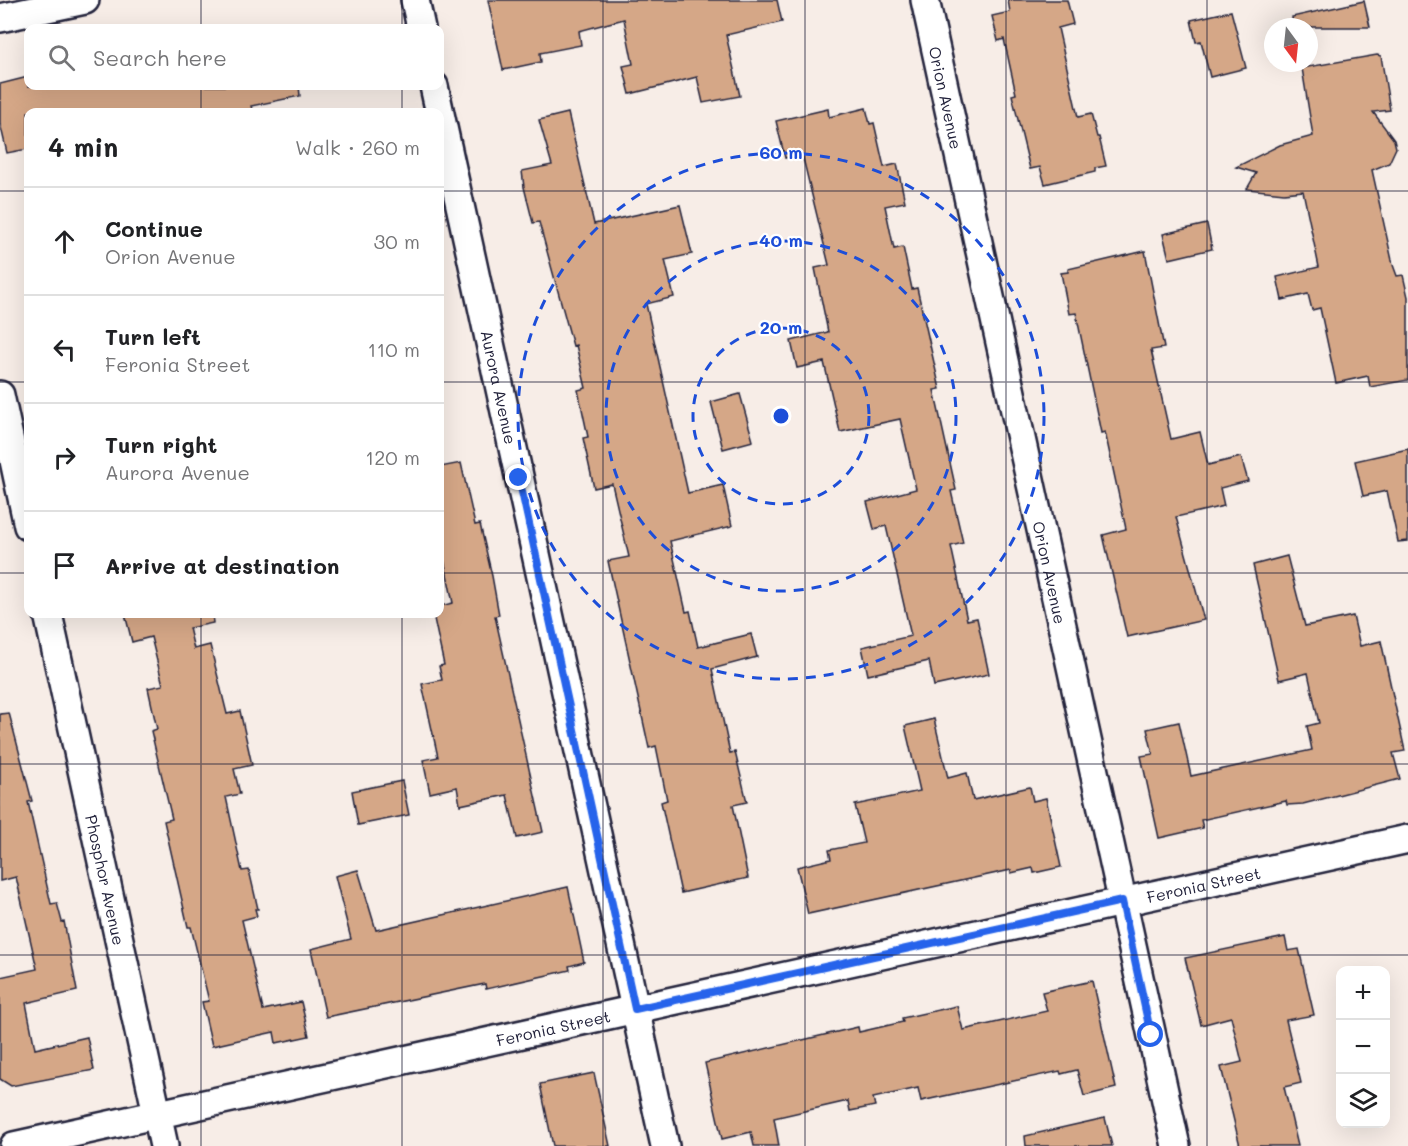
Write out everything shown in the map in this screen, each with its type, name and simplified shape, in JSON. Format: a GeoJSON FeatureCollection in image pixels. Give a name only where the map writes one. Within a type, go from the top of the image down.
{"type":"FeatureCollection","features":[{"type":"Feature","properties":{"kind":"street"},"geometry":{"type":"LineString","coordinates":[[0,18],[85,0]]}},
{"type":"Feature","properties":{"kind":"street"},"geometry":{"type":"LineString","coordinates":[[415,0],[420,24]]}},
{"type":"Feature","properties":{"kind":"street","name":"Orion Avenue"},"geometry":{"type":"LineString","coordinates":[[925,0],[1176,1146]]}},
{"type":"Feature","properties":{"kind":"street","name":"Aurora Avenue"},"geometry":{"type":"LineString","coordinates":[[435,90],[439,108]]}},
{"type":"Feature","properties":{"kind":"street","name":"Aurora Avenue"},"geometry":{"type":"LineString","coordinates":[[444,132],[665,1146]]}},
{"type":"Feature","properties":{"kind":"street"},"geometry":{"type":"LineString","coordinates":[[0,395],[24,507]]}},
{"type":"Feature","properties":{"kind":"street","name":"Phosphor Avenue"},"geometry":{"type":"LineString","coordinates":[[49,618],[164,1146]]}},
{"type":"Feature","properties":{"kind":"street","name":"Feronia Street"},"geometry":{"type":"LineString","coordinates":[[14,1146],[1408,839]]}},
{"type":"Feature","properties":{"kind":"building"},"geometry":{"type":"Polygon","coordinates":[[[488,0],[777,0],[782,22],[726,35],[740,96],[703,103],[697,77],[630,94],[623,66],[633,64],[624,19],[579,31],[581,45],[540,53],[541,62],[503,70],[488,0]]]}},
{"type":"Feature","properties":{"kind":"building"},"geometry":{"type":"Polygon","coordinates":[[[1008,0],[1067,0],[1073,24],[1058,28],[1078,117],[1091,114],[1106,166],[1095,168],[1095,172],[1045,184],[1040,167],[1030,169],[1012,95],[1016,94],[1004,39],[998,41],[992,16],[1010,12],[1008,0]]]}},
{"type":"Feature","properties":{"kind":"building"},"geometry":{"type":"Polygon","coordinates":[[[1364,1],[1370,27],[1318,27],[1318,18],[1292,17],[1364,1]]]}},
{"type":"Feature","properties":{"kind":"building"},"geometry":{"type":"Polygon","coordinates":[[[1231,11],[1246,68],[1210,77],[1201,41],[1196,42],[1191,20],[1231,11]]]}},
{"type":"Feature","properties":{"kind":"building"},"geometry":{"type":"Polygon","coordinates":[[[1381,56],[1390,110],[1373,112],[1394,140],[1396,148],[1389,163],[1372,170],[1393,265],[1397,276],[1403,275],[1408,297],[1408,380],[1370,387],[1368,376],[1336,383],[1320,308],[1312,310],[1308,294],[1282,300],[1277,277],[1319,267],[1303,191],[1284,193],[1247,189],[1256,173],[1236,167],[1280,145],[1313,136],[1303,72],[1318,72],[1318,65],[1381,56]]]}},
{"type":"Feature","properties":{"kind":"building"},"geometry":{"type":"Polygon","coordinates":[[[24,78],[24,90],[299,90],[300,96],[251,106],[252,108],[24,108],[24,150],[7,153],[0,123],[0,84],[24,78]]]}},
{"type":"Feature","properties":{"kind":"building"},"geometry":{"type":"Polygon","coordinates":[[[866,108],[870,124],[874,123],[884,167],[897,164],[905,202],[885,206],[894,249],[903,247],[912,289],[917,288],[940,389],[934,390],[956,490],[951,491],[963,543],[951,546],[967,620],[977,618],[989,674],[934,686],[929,661],[868,675],[862,647],[911,636],[886,526],[874,529],[867,502],[916,489],[900,419],[840,432],[824,362],[797,368],[791,341],[828,332],[815,268],[829,265],[802,154],[785,158],[776,121],[828,109],[829,117],[866,108]]]}},
{"type":"Feature","properties":{"kind":"building"},"geometry":{"type":"Polygon","coordinates":[[[568,113],[594,224],[680,205],[692,254],[665,260],[674,297],[646,304],[688,493],[723,485],[732,526],[670,541],[686,612],[690,611],[698,647],[751,634],[757,657],[712,669],[730,753],[735,752],[747,802],[733,805],[748,878],[681,893],[661,802],[667,800],[656,746],[649,748],[608,561],[629,557],[612,484],[594,488],[583,438],[588,437],[578,390],[586,388],[576,345],[573,346],[539,222],[533,223],[524,187],[522,171],[552,165],[539,120],[568,113]]]}},
{"type":"Feature","properties":{"kind":"building"},"geometry":{"type":"Polygon","coordinates":[[[1207,224],[1212,249],[1169,259],[1163,234],[1207,224]]]}},
{"type":"Feature","properties":{"kind":"building"},"geometry":{"type":"Polygon","coordinates":[[[1145,251],[1164,348],[1151,350],[1171,439],[1200,432],[1208,465],[1241,457],[1248,481],[1220,488],[1224,506],[1176,517],[1204,620],[1127,637],[1103,535],[1126,529],[1105,432],[1101,433],[1076,313],[1069,314],[1061,273],[1068,272],[1068,269],[1145,251]]]}},
{"type":"Feature","properties":{"kind":"building"},"geometry":{"type":"Polygon","coordinates":[[[740,394],[753,441],[723,449],[711,402],[740,394]]]}},
{"type":"Feature","properties":{"kind":"building"},"geometry":{"type":"Polygon","coordinates":[[[1408,449],[1408,541],[1398,542],[1387,491],[1363,496],[1355,461],[1408,449]]]}},
{"type":"Feature","properties":{"kind":"building"},"geometry":{"type":"Polygon","coordinates":[[[461,463],[475,525],[480,524],[499,615],[495,616],[543,832],[517,838],[507,795],[460,805],[457,787],[430,793],[423,760],[438,757],[422,684],[442,680],[439,666],[444,665],[434,618],[444,618],[444,605],[453,603],[444,559],[444,466],[461,463]]]}},
{"type":"Feature","properties":{"kind":"building"},"geometry":{"type":"Polygon","coordinates":[[[1287,556],[1305,626],[1353,616],[1360,646],[1381,641],[1405,751],[1393,753],[1400,779],[1303,804],[1287,805],[1286,801],[1201,820],[1203,828],[1159,838],[1141,756],[1153,754],[1147,729],[1179,722],[1191,776],[1312,750],[1307,726],[1319,723],[1308,673],[1279,680],[1253,565],[1287,556]]]}},
{"type":"Feature","properties":{"kind":"building"},"geometry":{"type":"Polygon","coordinates":[[[126,618],[212,618],[213,623],[189,628],[194,649],[210,645],[227,714],[240,711],[252,765],[234,769],[240,794],[226,797],[242,871],[249,870],[258,909],[255,909],[257,916],[242,920],[263,1010],[301,1002],[309,1036],[276,1043],[274,1032],[212,1046],[202,1002],[209,1001],[191,927],[188,927],[164,821],[172,819],[151,731],[157,729],[148,688],[163,685],[151,637],[132,642],[126,618]]]}},
{"type":"Feature","properties":{"kind":"building"},"geometry":{"type":"Polygon","coordinates":[[[9,713],[32,801],[28,802],[51,904],[57,903],[62,922],[64,921],[77,991],[26,1003],[35,1049],[87,1037],[94,1070],[11,1086],[0,1079],[0,977],[37,969],[16,877],[0,881],[0,714],[9,713]]]}},
{"type":"Feature","properties":{"kind":"building"},"geometry":{"type":"Polygon","coordinates":[[[934,719],[948,778],[967,773],[973,800],[1030,787],[1033,801],[1046,798],[1061,867],[1034,873],[1033,868],[1011,873],[1011,870],[808,914],[797,867],[831,859],[829,850],[864,843],[855,805],[920,791],[905,726],[934,719]]]}},
{"type":"Feature","properties":{"kind":"building"},"geometry":{"type":"Polygon","coordinates":[[[402,781],[409,815],[358,825],[352,791],[402,781]]]}},
{"type":"Feature","properties":{"kind":"building"},"geometry":{"type":"Polygon","coordinates":[[[358,870],[376,930],[568,887],[584,962],[569,966],[570,970],[486,989],[485,984],[326,1017],[311,949],[351,939],[335,876],[358,870]]]}},
{"type":"Feature","properties":{"kind":"building"},"geometry":{"type":"Polygon","coordinates":[[[1285,937],[1288,951],[1299,949],[1314,1015],[1286,1020],[1301,1083],[1284,1087],[1298,1146],[1240,1146],[1221,1067],[1242,1062],[1231,1017],[1201,1025],[1185,958],[1285,937]]]}},
{"type":"Feature","properties":{"kind":"building"},"geometry":{"type":"Polygon","coordinates":[[[1092,981],[1116,1088],[1084,1096],[1077,1070],[1061,1074],[1060,1071],[921,1101],[918,1088],[873,1098],[875,1106],[850,1111],[848,1101],[774,1118],[779,1146],[754,1146],[751,1132],[722,1139],[705,1063],[858,1027],[859,1032],[903,1022],[902,1018],[957,1006],[963,1030],[1047,1011],[1042,992],[1092,981]]]}},
{"type":"Feature","properties":{"kind":"building"},"geometry":{"type":"Polygon","coordinates":[[[594,1073],[610,1146],[553,1146],[540,1084],[594,1073]]]}},
{"type":"Feature","properties":{"kind":"building"},"geometry":{"type":"Polygon","coordinates":[[[1105,1118],[1112,1146],[1026,1146],[1025,1136],[1105,1118]]]}},
{"type":"Feature","properties":{"kind":"route"},"geometry":{"type":"LineString","coordinates":[[519,478],[635,1009],[1122,901],[1151,1035]]}}]}
